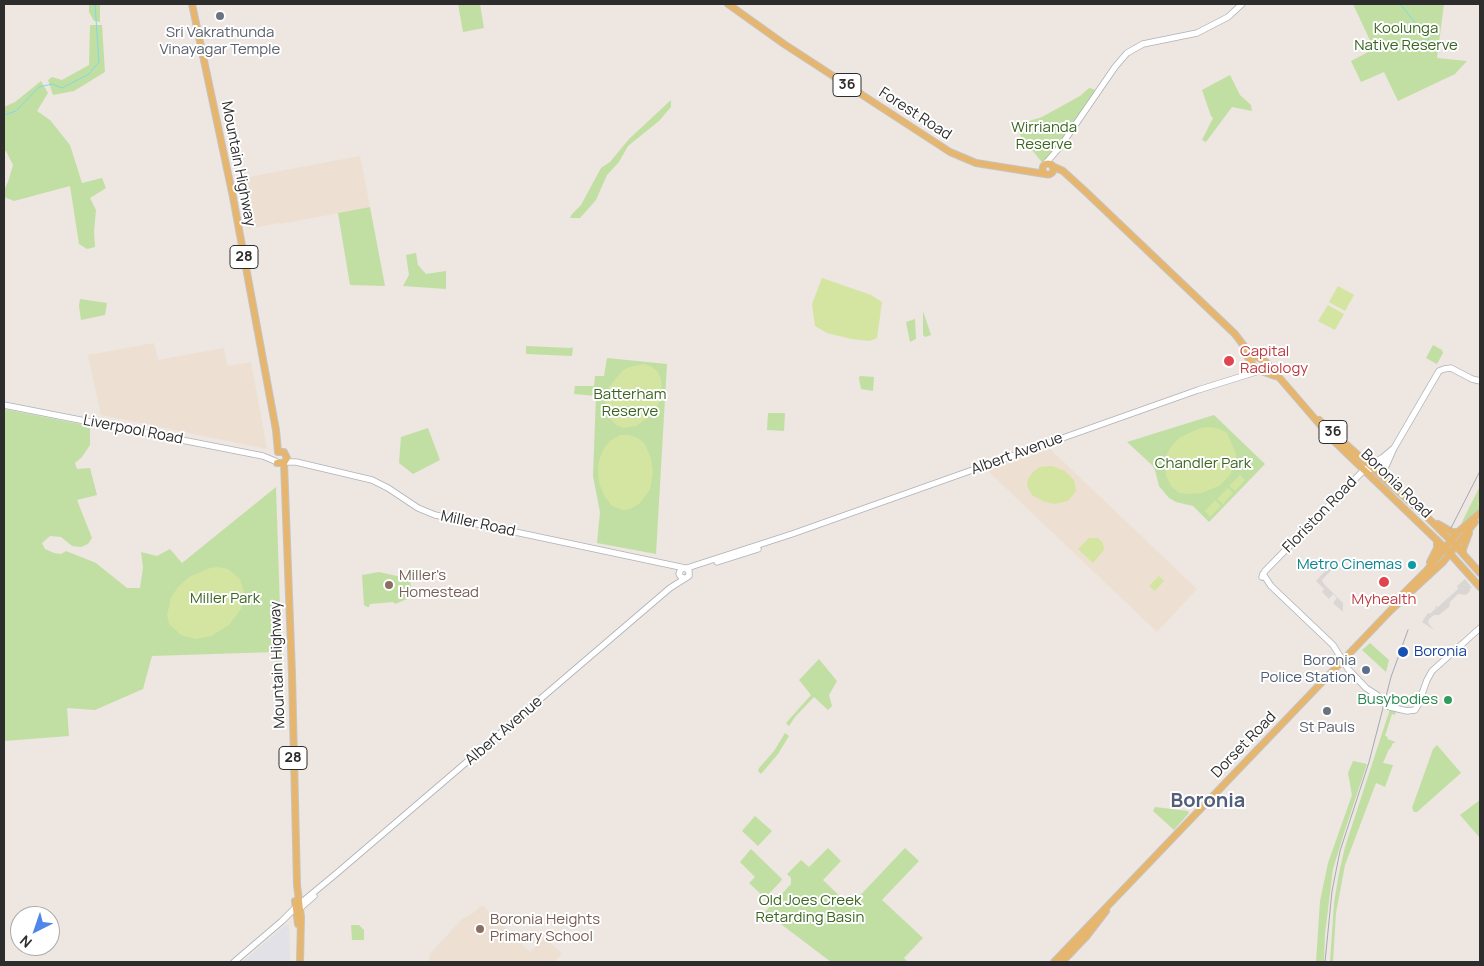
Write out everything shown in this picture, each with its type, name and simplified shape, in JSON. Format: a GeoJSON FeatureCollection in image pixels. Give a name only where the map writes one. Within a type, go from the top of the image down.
{"type":"FeatureCollection","features":[{"type":"Feature","properties":{"kind":"main road","name":"Mountain Highway"},"geometry":{"type":"LineString","coordinates":[[194,4],[223,147],[284,473],[300,962]]}},
{"type":"Feature","properties":{"kind":"main road","name":"Forest Road"},"geometry":{"type":"LineString","coordinates":[[728,4],[777,39],[950,152],[976,162],[1048,174]]}},
{"type":"Feature","properties":{"kind":"main road"},"geometry":{"type":"LineString","coordinates":[[1060,147],[1052,166],[1053,171],[1048,174],[1042,169],[1044,165],[1060,147],[1115,67],[1129,51],[1146,43],[1197,33],[1228,17],[1242,4]]}},
{"type":"Feature","properties":{"kind":"main road","name":"36"},"geometry":{"type":"LineString","coordinates":[[1044,165],[1049,164],[1052,166]]}},
{"type":"Feature","properties":{"kind":"main road","name":"Forest Road"},"geometry":{"type":"LineString","coordinates":[[1024,169],[1044,165]]}},
{"type":"Feature","properties":{"kind":"main road","name":"Boronia Road"},"geometry":{"type":"LineString","coordinates":[[1052,166],[1060,169],[1072,180],[1238,338],[1250,354],[1263,361],[1334,441],[1448,550],[1480,587]]}},
{"type":"Feature","properties":{"kind":"main road","name":"Boronia Road"},"geometry":{"type":"LineString","coordinates":[[1048,174],[1057,174],[1072,180]]}},
{"type":"Feature","properties":{"kind":"main road","name":"Boronia Road"},"geometry":{"type":"LineString","coordinates":[[1238,338],[1248,358],[1257,368],[1279,379]]}},
{"type":"Feature","properties":{"kind":"main road"},"geometry":{"type":"LineString","coordinates":[[1256,361],[1263,361],[1266,367],[1257,368],[1256,361]]}},
{"type":"Feature","properties":{"kind":"main road","name":"Albert Avenue"},"geometry":{"type":"LineString","coordinates":[[687,570],[1242,375],[1257,368]]}},
{"type":"Feature","properties":{"kind":"main road"},"geometry":{"type":"LineString","coordinates":[[1382,475],[1394,448],[1439,371],[1444,368],[1451,368],[1472,379],[1480,380]]}},
{"type":"Feature","properties":{"kind":"main road","name":"Boronia Road"},"geometry":{"type":"LineString","coordinates":[[1296,398],[1426,516],[1451,540],[1480,573]]}},
{"type":"Feature","properties":{"kind":"main road","name":"Liverpool Road"},"geometry":{"type":"LineString","coordinates":[[4,404],[280,458]]}},
{"type":"Feature","properties":{"kind":"main road"},"geometry":{"type":"LineString","coordinates":[[1372,466],[1394,448]]}},
{"type":"Feature","properties":{"kind":"main road","name":"Miller Road"},"geometry":{"type":"LineString","coordinates":[[280,458],[372,480],[418,508],[435,515],[670,564],[687,570]]}},
{"type":"Feature","properties":{"kind":"main road"},"geometry":{"type":"LineString","coordinates":[[1372,466],[1390,458]]}},
{"type":"Feature","properties":{"kind":"main road","name":"Floriston Road"},"geometry":{"type":"LineString","coordinates":[[1343,661],[1340,654],[1325,637],[1264,576],[1270,567],[1364,470],[1372,466]]}},
{"type":"Feature","properties":{"kind":"main road"},"geometry":{"type":"LineString","coordinates":[[1382,487],[1388,480]]}},
{"type":"Feature","properties":{"kind":"main road"},"geometry":{"type":"LineString","coordinates":[[1396,488],[1404,502],[1404,510],[1410,508],[1420,511]]}},
{"type":"Feature","properties":{"kind":"main road","name":"Dorset Road"},"geometry":{"type":"LineString","coordinates":[[1391,610],[1393,605],[1409,587],[1448,550],[1456,546],[1480,514]]}},
{"type":"Feature","properties":{"kind":"main road","name":"Dorset Road"},"geometry":{"type":"LineString","coordinates":[[1054,962],[1094,928],[1115,898],[1391,610],[1442,562],[1451,540],[1480,514]]}},
{"type":"Feature","properties":{"kind":"main road","name":"Boronia Road"},"geometry":{"type":"LineString","coordinates":[[1426,516],[1442,527],[1452,532],[1458,532]]}},
{"type":"Feature","properties":{"kind":"main road","name":"Dorset Road"},"geometry":{"type":"LineString","coordinates":[[1463,553],[1464,546],[1475,522]]}},
{"type":"Feature","properties":{"kind":"main road"},"geometry":{"type":"LineString","coordinates":[[1427,570],[1437,548],[1437,540]]}},
{"type":"Feature","properties":{"kind":"main road"},"geometry":{"type":"LineString","coordinates":[[1442,562],[1447,560],[1453,562],[1468,573]]}},
{"type":"Feature","properties":{"kind":"main road","name":"Miller Road"},"geometry":{"type":"LineString","coordinates":[[670,564],[681,575]]}},
{"type":"Feature","properties":{"kind":"main road"},"geometry":{"type":"LineString","coordinates":[[681,569],[687,570],[689,576],[681,575],[681,569]]}},
{"type":"Feature","properties":{"kind":"main road","name":"Albert Avenue"},"geometry":{"type":"LineString","coordinates":[[298,908],[670,588],[681,575]]}},
{"type":"Feature","properties":{"kind":"main road"},"geometry":{"type":"LineString","coordinates":[[1343,661],[1374,697],[1390,707],[1406,711],[1415,710],[1426,680],[1432,671],[1480,628]]}},
{"type":"Feature","properties":{"kind":"main road","name":"Albert Avenue"},"geometry":{"type":"LineString","coordinates":[[298,908],[310,895],[337,873]]}},
{"type":"Feature","properties":{"kind":"main road"},"geometry":{"type":"LineString","coordinates":[[297,887],[304,895],[310,895]]}},
{"type":"Feature","properties":{"kind":"main road"},"geometry":{"type":"LineString","coordinates":[[234,962],[298,908]]}},
{"type":"Feature","properties":{"kind":"main road","name":"Dorset Road"},"geometry":{"type":"LineString","coordinates":[[1062,962],[1073,946]]}},
{"type":"Feature","properties":{"kind":"shaded area"},"geometry":{"type":"Polygon","coordinates":[[[360,156],[370,207],[247,229],[238,179],[360,156]]]}},
{"type":"Feature","properties":{"kind":"shaded area"},"geometry":{"type":"Polygon","coordinates":[[[154,343],[158,360],[224,348],[227,366],[251,362],[267,449],[101,415],[88,355],[154,343]]]}},
{"type":"Feature","properties":{"kind":"shaded area"},"geometry":{"type":"Polygon","coordinates":[[[1050,449],[1197,589],[1157,632],[988,471],[1050,449]]]}},
{"type":"Feature","properties":{"kind":"shaded area"},"geometry":{"type":"Polygon","coordinates":[[[1334,561],[1338,563],[1322,580],[1343,603],[1343,612],[1333,603],[1337,598],[1333,594],[1329,599],[1322,592],[1324,589],[1316,581],[1334,561]]]}},
{"type":"Feature","properties":{"kind":"shaded area"},"geometry":{"type":"Polygon","coordinates":[[[1465,579],[1472,588],[1470,588],[1466,595],[1458,594],[1450,602],[1449,607],[1439,615],[1434,615],[1429,619],[1428,623],[1434,630],[1422,622],[1428,613],[1430,614],[1436,608],[1435,606],[1438,607],[1458,589],[1457,586],[1465,579]]]}},
{"type":"Feature","properties":{"kind":"shaded area","name":"Boronia Heights Primary School"},"geometry":{"type":"Polygon","coordinates":[[[482,905],[530,952],[545,937],[562,954],[554,962],[429,962],[430,954],[462,919],[482,905]]]}},
{"type":"Feature","properties":{"kind":"shaded area"},"geometry":{"type":"Polygon","coordinates":[[[287,924],[289,925],[290,962],[242,962],[287,924]]]}},
{"type":"Feature","properties":{"kind":"green space"},"geometry":{"type":"Polygon","coordinates":[[[89,4],[100,4],[100,22],[94,21],[89,12],[89,4]]]}},
{"type":"Feature","properties":{"kind":"green space"},"geometry":{"type":"Polygon","coordinates":[[[458,4],[480,4],[484,28],[463,32],[458,4]]]}},
{"type":"Feature","properties":{"kind":"green space","name":"Koolunga Native Reserve"},"geometry":{"type":"Polygon","coordinates":[[[1353,4],[1444,4],[1437,58],[1467,61],[1455,74],[1398,101],[1384,72],[1361,82],[1351,61],[1374,49],[1353,4]]]}},
{"type":"Feature","properties":{"kind":"green space"},"geometry":{"type":"Polygon","coordinates":[[[90,25],[102,25],[105,72],[74,91],[53,95],[48,80],[52,77],[62,80],[89,65],[90,25]]]}},
{"type":"Feature","properties":{"kind":"green space"},"geometry":{"type":"Polygon","coordinates":[[[1230,75],[1240,95],[1251,105],[1252,111],[1232,107],[1206,142],[1202,140],[1213,118],[1202,90],[1230,75]]]}},
{"type":"Feature","properties":{"kind":"green space"},"geometry":{"type":"Polygon","coordinates":[[[41,81],[48,93],[37,111],[50,120],[70,145],[82,183],[102,178],[106,188],[90,198],[96,210],[95,247],[87,249],[79,244],[70,186],[14,201],[4,197],[4,190],[13,165],[6,151],[4,152],[4,107],[15,102],[41,81]]]}},
{"type":"Feature","properties":{"kind":"green space","name":"Wirrianda Reserve"},"geometry":{"type":"Polygon","coordinates":[[[1089,88],[1098,92],[1044,165],[1013,126],[1042,117],[1080,96],[1089,88]]]}},
{"type":"Feature","properties":{"kind":"green space"},"geometry":{"type":"Polygon","coordinates":[[[671,100],[671,107],[659,121],[628,146],[619,162],[607,175],[596,200],[580,218],[570,218],[581,205],[601,168],[610,162],[629,139],[671,100]]]}},
{"type":"Feature","properties":{"kind":"green space"},"geometry":{"type":"Polygon","coordinates":[[[370,207],[385,286],[350,285],[338,213],[370,207]]]}},
{"type":"Feature","properties":{"kind":"green space"},"geometry":{"type":"Polygon","coordinates":[[[416,253],[418,265],[426,274],[446,271],[446,289],[403,286],[409,275],[406,255],[416,253]]]}},
{"type":"Feature","properties":{"kind":"green space"},"geometry":{"type":"Polygon","coordinates":[[[822,278],[871,295],[882,302],[877,338],[869,341],[852,339],[827,333],[815,326],[812,304],[822,278]]]}},
{"type":"Feature","properties":{"kind":"green space"},"geometry":{"type":"Polygon","coordinates":[[[1338,286],[1354,295],[1345,311],[1329,302],[1338,286]]]}},
{"type":"Feature","properties":{"kind":"green space"},"geometry":{"type":"Polygon","coordinates":[[[80,299],[107,303],[105,315],[81,320],[80,299]]]}},
{"type":"Feature","properties":{"kind":"green space"},"geometry":{"type":"Polygon","coordinates":[[[1328,305],[1344,314],[1335,330],[1318,321],[1328,305]]]}},
{"type":"Feature","properties":{"kind":"green space"},"geometry":{"type":"Polygon","coordinates":[[[923,311],[931,335],[925,337],[923,335],[923,311]]]}},
{"type":"Feature","properties":{"kind":"green space"},"geometry":{"type":"Polygon","coordinates":[[[915,319],[916,339],[910,342],[906,322],[915,319]]]}},
{"type":"Feature","properties":{"kind":"green space"},"geometry":{"type":"Polygon","coordinates":[[[1433,345],[1442,350],[1443,353],[1437,364],[1426,358],[1433,345]]]}},
{"type":"Feature","properties":{"kind":"green space"},"geometry":{"type":"Polygon","coordinates":[[[526,346],[573,347],[572,356],[526,354],[526,346]]]}},
{"type":"Feature","properties":{"kind":"green space","name":"Batterham Reserve"},"geometry":{"type":"Polygon","coordinates":[[[607,358],[667,364],[656,554],[597,543],[600,512],[593,476],[596,396],[574,394],[575,386],[594,386],[595,376],[604,376],[607,358]]]}},
{"type":"Feature","properties":{"kind":"green space"},"geometry":{"type":"Polygon","coordinates":[[[644,364],[658,372],[661,379],[662,392],[660,401],[650,416],[636,426],[624,428],[616,425],[608,416],[606,410],[605,403],[609,387],[622,371],[629,367],[644,364]]]}},
{"type":"Feature","properties":{"kind":"green space"},"geometry":{"type":"Polygon","coordinates":[[[860,376],[874,377],[873,391],[861,389],[860,376]]]}},
{"type":"Feature","properties":{"kind":"green space","name":"Miller Park"},"geometry":{"type":"Polygon","coordinates":[[[4,409],[90,426],[90,445],[82,457],[75,463],[77,469],[90,468],[97,495],[77,500],[92,538],[88,544],[81,547],[72,546],[61,537],[50,536],[42,543],[45,549],[54,553],[61,554],[66,551],[96,563],[127,588],[140,588],[143,568],[141,552],[157,556],[170,549],[182,563],[276,487],[282,670],[276,670],[275,652],[152,656],[143,689],[95,710],[67,708],[69,736],[4,741],[4,409]]]}},
{"type":"Feature","properties":{"kind":"green space"},"geometry":{"type":"Polygon","coordinates":[[[768,413],[785,413],[784,431],[767,430],[768,413]]]}},
{"type":"Feature","properties":{"kind":"green space","name":"Chandler Park"},"geometry":{"type":"Polygon","coordinates":[[[1214,415],[1265,464],[1209,522],[1193,506],[1176,502],[1169,498],[1159,486],[1152,465],[1127,442],[1214,415]]]}},
{"type":"Feature","properties":{"kind":"green space"},"geometry":{"type":"Polygon","coordinates":[[[1210,427],[1227,433],[1236,454],[1236,463],[1230,475],[1219,486],[1201,493],[1179,493],[1171,486],[1166,476],[1165,458],[1170,448],[1179,438],[1200,428],[1210,427]]]}},
{"type":"Feature","properties":{"kind":"green space"},"geometry":{"type":"Polygon","coordinates":[[[428,428],[440,460],[413,474],[399,463],[401,437],[428,428]]]}},
{"type":"Feature","properties":{"kind":"green space"},"geometry":{"type":"Polygon","coordinates":[[[620,435],[638,438],[645,444],[651,459],[653,472],[650,490],[639,504],[630,509],[623,510],[612,506],[605,497],[599,483],[598,466],[604,448],[611,440],[620,435]]]}},
{"type":"Feature","properties":{"kind":"green space"},"geometry":{"type":"Polygon","coordinates":[[[1052,466],[1065,471],[1074,480],[1076,491],[1068,501],[1055,504],[1045,502],[1032,495],[1027,486],[1028,479],[1033,472],[1040,467],[1052,466]]]}},
{"type":"Feature","properties":{"kind":"green space"},"geometry":{"type":"Polygon","coordinates":[[[1240,475],[1245,480],[1235,491],[1229,486],[1240,475]]]}},
{"type":"Feature","properties":{"kind":"green space"},"geometry":{"type":"Polygon","coordinates":[[[1228,488],[1233,493],[1223,504],[1217,499],[1228,488]]]}},
{"type":"Feature","properties":{"kind":"green space"},"geometry":{"type":"Polygon","coordinates":[[[1479,488],[1480,500],[1478,504],[1480,506],[1480,513],[1464,526],[1461,524],[1479,488]]]}},
{"type":"Feature","properties":{"kind":"green space"},"geometry":{"type":"Polygon","coordinates":[[[1215,500],[1221,506],[1210,517],[1205,511],[1215,500]]]}},
{"type":"Feature","properties":{"kind":"green space"},"geometry":{"type":"Polygon","coordinates":[[[1089,538],[1098,538],[1103,543],[1104,550],[1093,563],[1078,549],[1089,538]]]}},
{"type":"Feature","properties":{"kind":"green space","name":"Miller Park"},"geometry":{"type":"Polygon","coordinates":[[[210,568],[228,569],[240,579],[244,593],[241,609],[229,625],[211,636],[196,639],[181,635],[169,624],[167,615],[171,597],[189,577],[210,568]]]}},
{"type":"Feature","properties":{"kind":"green space"},"geometry":{"type":"Polygon","coordinates":[[[379,572],[410,579],[412,597],[395,604],[393,602],[370,604],[369,607],[364,605],[362,575],[379,572]]]}},
{"type":"Feature","properties":{"kind":"green space"},"geometry":{"type":"Polygon","coordinates":[[[1159,576],[1164,581],[1155,591],[1149,586],[1159,576]]]}},
{"type":"Feature","properties":{"kind":"green space"},"geometry":{"type":"Polygon","coordinates":[[[1370,643],[1389,660],[1386,672],[1362,650],[1370,643]]]}},
{"type":"Feature","properties":{"kind":"green space"},"geometry":{"type":"Polygon","coordinates":[[[819,659],[837,681],[829,695],[832,706],[828,710],[814,697],[789,726],[786,723],[811,695],[799,680],[819,659]]]}},
{"type":"Feature","properties":{"kind":"green space"},"geometry":{"type":"Polygon","coordinates":[[[1390,709],[1401,713],[1396,712],[1395,715],[1392,714],[1385,736],[1388,737],[1387,739],[1396,742],[1389,749],[1383,763],[1393,765],[1385,787],[1376,783],[1345,865],[1336,913],[1333,962],[1330,962],[1334,903],[1345,847],[1390,709]]]}},
{"type":"Feature","properties":{"kind":"green space"},"geometry":{"type":"Polygon","coordinates":[[[785,733],[789,736],[778,754],[761,774],[758,771],[759,768],[774,751],[785,733]]]}},
{"type":"Feature","properties":{"kind":"green space"},"geometry":{"type":"Polygon","coordinates":[[[1437,745],[1461,773],[1417,812],[1414,812],[1412,808],[1433,749],[1437,745]]]}},
{"type":"Feature","properties":{"kind":"green space"},"geometry":{"type":"Polygon","coordinates":[[[1353,761],[1367,764],[1333,869],[1325,934],[1324,962],[1316,962],[1320,901],[1328,863],[1352,795],[1348,773],[1353,761]]]}},
{"type":"Feature","properties":{"kind":"green space"},"geometry":{"type":"Polygon","coordinates":[[[1480,800],[1480,838],[1460,815],[1480,800]]]}},
{"type":"Feature","properties":{"kind":"green space"},"geometry":{"type":"Polygon","coordinates":[[[1155,807],[1188,811],[1189,813],[1174,830],[1153,811],[1155,807]]]}},
{"type":"Feature","properties":{"kind":"green space"},"geometry":{"type":"Polygon","coordinates":[[[755,816],[772,831],[758,846],[742,831],[755,816]]]}},
{"type":"Feature","properties":{"kind":"green space","name":"Old Joes Creek Retarding Basin"},"geometry":{"type":"Polygon","coordinates":[[[828,848],[841,861],[823,880],[850,906],[905,848],[919,861],[882,900],[923,938],[904,958],[908,962],[831,962],[765,912],[791,884],[791,878],[787,874],[801,860],[809,867],[828,848]]]}},
{"type":"Feature","properties":{"kind":"green space"},"geometry":{"type":"Polygon","coordinates":[[[751,849],[782,879],[765,898],[749,883],[755,877],[740,862],[751,849]]]}},
{"type":"Feature","properties":{"kind":"green space"},"geometry":{"type":"Polygon","coordinates":[[[351,925],[359,925],[364,930],[364,940],[352,940],[351,925]]]}},
{"type":"Feature","properties":{"kind":"waterway"},"geometry":{"type":"LineString","coordinates":[[4,115],[16,111],[39,87],[52,84],[62,88],[89,74],[99,62],[95,4]]}},
{"type":"Feature","properties":{"kind":"waterway"},"geometry":{"type":"LineString","coordinates":[[1400,4],[1439,52]]}},
{"type":"Feature","properties":{"kind":"railway"},"geometry":{"type":"LineString","coordinates":[[1451,528],[1480,471]]}},
{"type":"Feature","properties":{"kind":"railway"},"geometry":{"type":"LineString","coordinates":[[1325,962],[1332,891],[1340,851],[1369,762],[1391,677],[1408,630]]}},
{"type":"Feature","properties":{"kind":"place","name":"Sri Vakrathunda Vinayagar Temple"},"geometry":{"type":"Point","coordinates":[220,16]}},
{"type":"Feature","properties":{"kind":"place","name":"Capital Radiology"},"geometry":{"type":"Point","coordinates":[1229,361]}},
{"type":"Feature","properties":{"kind":"place","name":"Metro Cinemas"},"geometry":{"type":"Point","coordinates":[1412,565]}},
{"type":"Feature","properties":{"kind":"place","name":"Myhealth"},"geometry":{"type":"Point","coordinates":[1384,582]}},
{"type":"Feature","properties":{"kind":"place","name":"Miller's Homestead"},"geometry":{"type":"Point","coordinates":[389,585]}},
{"type":"Feature","properties":{"kind":"place","name":"Boronia"},"geometry":{"type":"Point","coordinates":[1403,652]}},
{"type":"Feature","properties":{"kind":"place","name":"Boronia Police Station"},"geometry":{"type":"Point","coordinates":[1366,670]}},
{"type":"Feature","properties":{"kind":"place","name":"Busybodies"},"geometry":{"type":"Point","coordinates":[1448,700]}},
{"type":"Feature","properties":{"kind":"place","name":"St Pauls"},"geometry":{"type":"Point","coordinates":[1327,711]}},
{"type":"Feature","properties":{"kind":"place","name":"Boronia Heights Primary School"},"geometry":{"type":"Point","coordinates":[480,929]}},
{"type":"Feature","properties":{"kind":"district","name":"Boronia"},"geometry":{"type":"Point","coordinates":[1208,801]}}]}
